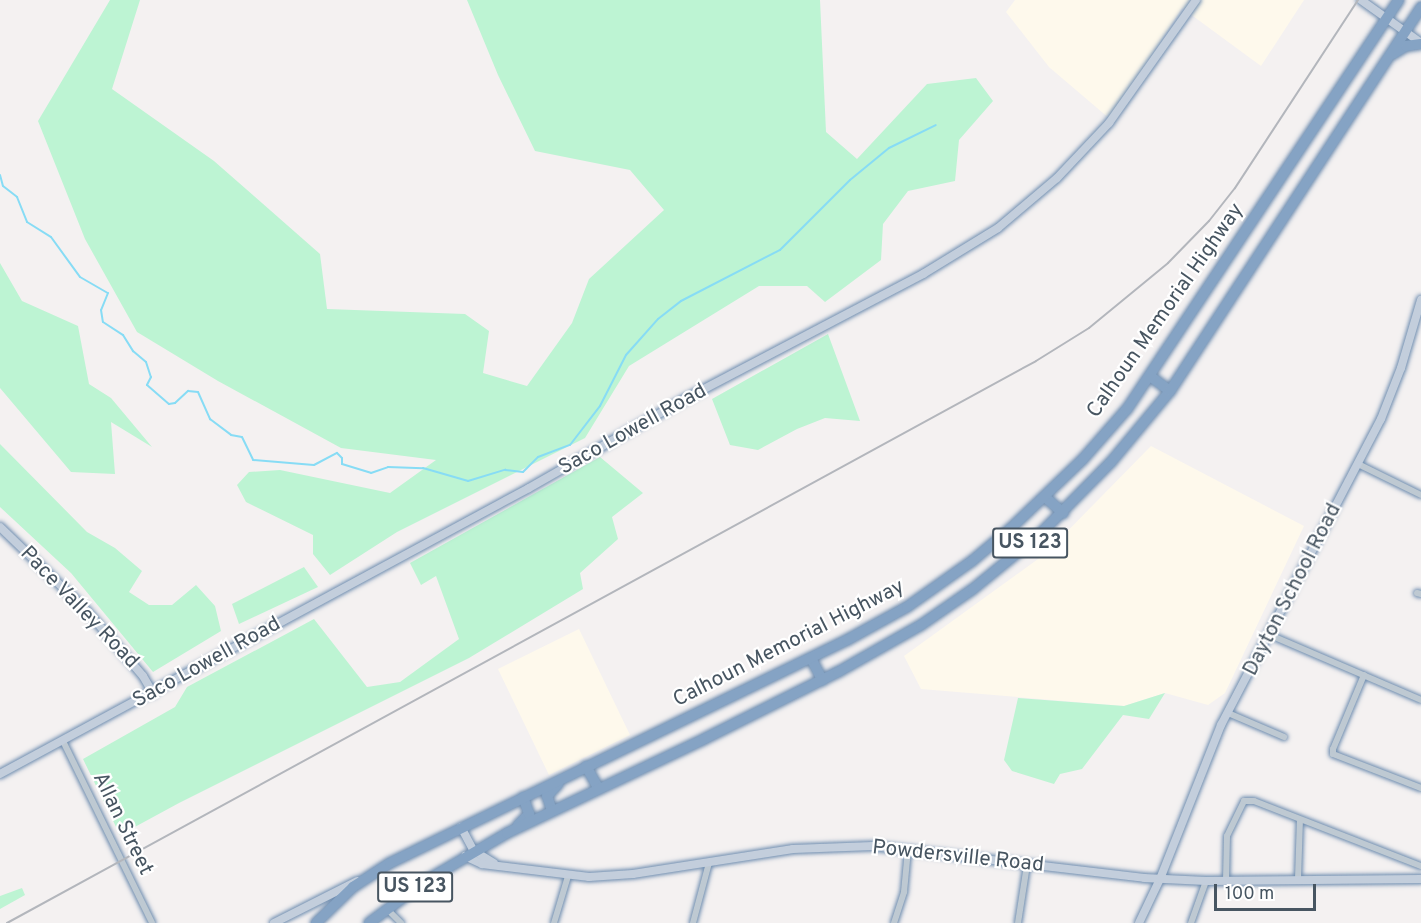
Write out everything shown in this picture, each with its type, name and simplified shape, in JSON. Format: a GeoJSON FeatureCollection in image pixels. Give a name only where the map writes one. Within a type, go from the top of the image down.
{"type":"FeatureCollection","features":[{"type":"Feature","properties":{"kind":"highway","name":"Calhoun Memorial Highway"},"geometry":{"type":"LineString","coordinates":[[316,923],[353,887],[376,871],[460,827],[811,658],[929,593],[972,561],[1046,498],[1127,409],[1399,0]]}},
{"type":"Feature","properties":{"kind":"highway","name":"Calhoun Memorial Highway"},"geometry":{"type":"LineString","coordinates":[[369,923],[387,908],[469,854],[514,829],[822,680],[946,609],[1000,568],[1063,513],[1149,419],[1170,391],[1421,8]]}},
{"type":"Feature","properties":{"kind":"highway"},"geometry":{"type":"LineString","coordinates":[[1390,55],[1406,46],[1421,43]]}},
{"type":"Feature","properties":{"kind":"highway"},"geometry":{"type":"LineString","coordinates":[[1150,376],[1170,391]]}},
{"type":"Feature","properties":{"kind":"highway"},"geometry":{"type":"LineString","coordinates":[[1046,498],[1063,513]]}},
{"type":"Feature","properties":{"kind":"highway"},"geometry":{"type":"LineString","coordinates":[[811,658],[822,680]]}},
{"type":"Feature","properties":{"kind":"highway"},"geometry":{"type":"LineString","coordinates":[[586,766],[599,789]]}},
{"type":"Feature","properties":{"kind":"highway"},"geometry":{"type":"LineString","coordinates":[[552,812],[548,801],[549,792],[567,776]]}},
{"type":"Feature","properties":{"kind":"highway"},"geometry":{"type":"LineString","coordinates":[[514,829],[529,814],[523,797]]}},
{"type":"Feature","properties":{"kind":"street","name":"Saco Lowell Road"},"geometry":{"type":"LineString","coordinates":[[0,774],[529,488],[685,399],[923,274],[998,228],[1057,178],[1109,123],[1196,0]]}},
{"type":"Feature","properties":{"kind":"street"},"geometry":{"type":"LineString","coordinates":[[1365,3],[1388,17],[1421,43]]}},
{"type":"Feature","properties":{"kind":"street","name":"Dayton School Road"},"geometry":{"type":"LineString","coordinates":[[1139,923],[1160,879],[1200,774],[1228,714],[1358,465],[1401,368],[1421,300]]}},
{"type":"Feature","properties":{"kind":"street"},"geometry":{"type":"LineString","coordinates":[[1358,465],[1421,495]]}},
{"type":"Feature","properties":{"kind":"street","name":"Pace Valley Road"},"geometry":{"type":"LineString","coordinates":[[0,527],[87,610],[143,676],[153,693]]}},
{"type":"Feature","properties":{"kind":"street"},"geometry":{"type":"LineString","coordinates":[[1270,635],[1421,700]]}},
{"type":"Feature","properties":{"kind":"street"},"geometry":{"type":"LineString","coordinates":[[1364,675],[1333,749],[1333,754],[1421,788]]}},
{"type":"Feature","properties":{"kind":"street"},"geometry":{"type":"LineString","coordinates":[[1228,714],[1284,737]]}},
{"type":"Feature","properties":{"kind":"street","name":"Allan Street"},"geometry":{"type":"LineString","coordinates":[[63,741],[152,923]]}},
{"type":"Feature","properties":{"kind":"street"},"geometry":{"type":"LineString","coordinates":[[1226,880],[1227,836],[1244,801],[1254,801],[1421,866]]}},
{"type":"Feature","properties":{"kind":"street"},"geometry":{"type":"LineString","coordinates":[[1298,879],[1300,820]]}},
{"type":"Feature","properties":{"kind":"street"},"geometry":{"type":"LineString","coordinates":[[460,827],[469,854]]}},
{"type":"Feature","properties":{"kind":"street","name":"Powdersville Road"},"geometry":{"type":"LineString","coordinates":[[469,854],[482,864],[568,876],[633,874],[820,847],[873,846],[1160,879],[1206,881],[1421,879]]}},
{"type":"Feature","properties":{"kind":"street"},"geometry":{"type":"LineString","coordinates":[[894,923],[904,892],[908,850]]}},
{"type":"Feature","properties":{"kind":"street"},"geometry":{"type":"LineString","coordinates":[[693,923],[709,863]]}},
{"type":"Feature","properties":{"kind":"street"},"geometry":{"type":"LineString","coordinates":[[1018,923],[1027,865]]}},
{"type":"Feature","properties":{"kind":"street"},"geometry":{"type":"LineString","coordinates":[[274,923],[376,871]]}},
{"type":"Feature","properties":{"kind":"street"},"geometry":{"type":"LineString","coordinates":[[554,923],[568,876]]}},
{"type":"Feature","properties":{"kind":"street"},"geometry":{"type":"LineString","coordinates":[[1191,923],[1206,881]]}},
{"type":"Feature","properties":{"kind":"street"},"geometry":{"type":"LineString","coordinates":[[387,908],[401,923]]}},
{"type":"Feature","properties":{"kind":"shaded area"},"geometry":{"type":"Polygon","coordinates":[[[1015,0],[1304,0],[1261,66],[1182,8],[1110,119],[1049,67],[1006,12],[1015,0]]]}},
{"type":"Feature","properties":{"kind":"shaded area"},"geometry":{"type":"Polygon","coordinates":[[[1151,446],[1304,526],[1225,693],[1208,705],[1165,693],[1124,706],[921,689],[904,656],[1045,554],[1151,446]]]}},
{"type":"Feature","properties":{"kind":"shaded area"},"geometry":{"type":"Polygon","coordinates":[[[579,629],[630,735],[549,775],[498,669],[579,629]]]}},
{"type":"Feature","properties":{"kind":"green space"},"geometry":{"type":"Polygon","coordinates":[[[110,0],[140,0],[112,89],[214,161],[320,254],[327,309],[465,314],[489,331],[483,373],[527,386],[572,323],[589,279],[664,210],[630,170],[535,151],[498,75],[467,0],[820,0],[826,132],[857,159],[927,84],[976,78],[993,101],[959,140],[955,181],[908,191],[883,224],[881,260],[825,302],[807,286],[759,286],[629,366],[585,438],[397,532],[330,575],[313,554],[313,535],[246,502],[237,485],[249,472],[280,470],[390,493],[436,460],[341,448],[218,381],[137,332],[85,239],[38,121],[110,0]]]}},
{"type":"Feature","properties":{"kind":"green space"},"geometry":{"type":"Polygon","coordinates":[[[0,263],[22,301],[78,326],[89,384],[111,398],[152,447],[111,422],[115,474],[71,472],[0,388],[0,263]]]}},
{"type":"Feature","properties":{"kind":"green space"},"geometry":{"type":"Polygon","coordinates":[[[828,334],[860,421],[825,418],[797,429],[758,450],[730,445],[712,399],[828,334]]]}},
{"type":"Feature","properties":{"kind":"green space"},"geometry":{"type":"Polygon","coordinates":[[[0,444],[87,532],[115,548],[142,571],[129,592],[149,605],[172,605],[196,585],[215,606],[221,631],[153,672],[71,573],[0,507],[0,444]]]}},
{"type":"Feature","properties":{"kind":"green space"},"geometry":{"type":"Polygon","coordinates":[[[600,457],[643,493],[612,517],[618,539],[580,573],[583,589],[469,658],[179,803],[120,835],[83,759],[175,707],[187,687],[314,619],[367,687],[400,682],[459,639],[436,576],[421,585],[410,563],[600,457]]]}},
{"type":"Feature","properties":{"kind":"green space"},"geometry":{"type":"Polygon","coordinates":[[[304,567],[318,587],[239,624],[232,604],[304,567]]]}},
{"type":"Feature","properties":{"kind":"green space"},"geometry":{"type":"Polygon","coordinates":[[[1165,693],[1149,719],[1123,715],[1082,769],[1060,774],[1054,784],[1012,771],[1004,760],[1018,698],[1124,706],[1165,693]]]}},
{"type":"Feature","properties":{"kind":"green space"},"geometry":{"type":"Polygon","coordinates":[[[22,888],[25,895],[0,909],[0,896],[22,888]]]}},
{"type":"Feature","properties":{"kind":"waterway"},"geometry":{"type":"LineString","coordinates":[[0,175],[3,186],[17,197],[27,222],[51,237],[80,277],[108,293],[101,310],[103,322],[123,335],[133,351],[146,362],[151,377],[147,385],[169,404],[175,403],[188,391],[198,392],[210,419],[231,435],[242,437],[253,460],[314,465],[337,453],[342,458],[342,464],[371,473],[388,467],[423,468],[468,481],[505,470],[523,472],[538,457],[570,445],[600,406],[626,355],[658,319],[681,301],[780,250],[850,180],[889,148],[936,125]]}},
{"type":"Feature","properties":{"kind":"railway"},"geometry":{"type":"LineString","coordinates":[[7,923],[1036,361],[1089,328],[1168,263],[1209,221],[1235,188],[1358,0]]}}]}
